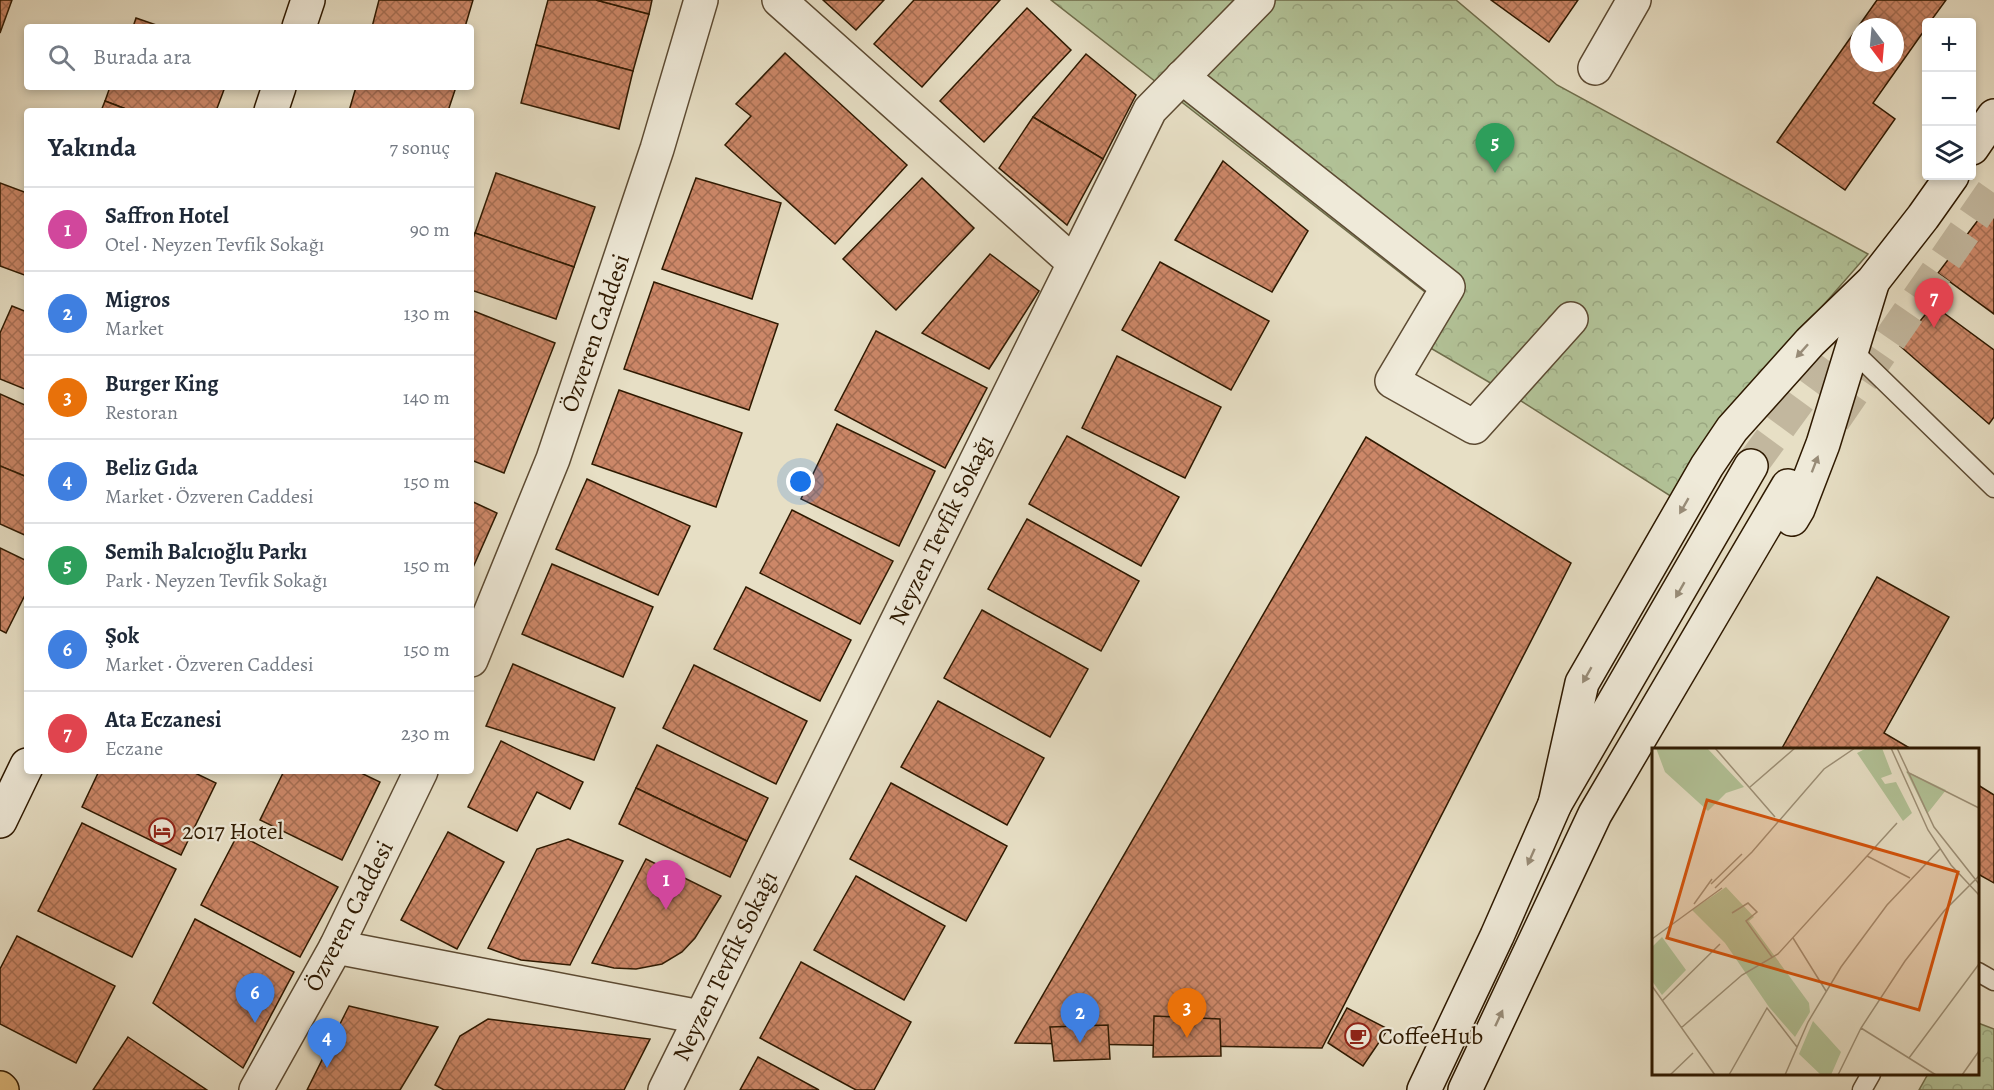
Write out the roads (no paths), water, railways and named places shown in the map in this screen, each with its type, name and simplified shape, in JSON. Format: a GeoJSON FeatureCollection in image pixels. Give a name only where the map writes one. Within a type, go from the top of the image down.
{"type":"FeatureCollection","features":[{"type":"Feature","properties":{"kind":"street"},"geometry":{"type":"LineString","coordinates":[[300,24],[308,0]]}},
{"type":"Feature","properties":{"kind":"street","name":"Özveren Caddesi"},"geometry":{"type":"LineString","coordinates":[[474,653],[553,459],[657,149],[701,0]]}},
{"type":"Feature","properties":{"kind":"street"},"geometry":{"type":"LineString","coordinates":[[779,0],[1074,262]]}},
{"type":"Feature","properties":{"kind":"street","name":"Neyzen Tevfik Sokağı"},"geometry":{"type":"LineString","coordinates":[[665,1090],[1150,110],[1258,0]]}},
{"type":"Feature","properties":{"kind":"street"},"geometry":{"type":"LineString","coordinates":[[1595,68],[1634,0]]}},
{"type":"Feature","properties":{"kind":"street"},"geometry":{"type":"LineString","coordinates":[[1182,77],[1448,287],[1392,381],[1474,427],[1571,319]]}},
{"type":"Feature","properties":{"kind":"street"},"geometry":{"type":"LineString","coordinates":[[271,108],[278,90]]}},
{"type":"Feature","properties":{"kind":"street"},"geometry":{"type":"LineString","coordinates":[[1976,141],[1994,116]]}},
{"type":"Feature","properties":{"kind":"street"},"geometry":{"type":"LineString","coordinates":[[1555,804],[1582,683],[1707,466],[1732,429],[1810,342],[1873,280],[1949,180]]}},
{"type":"Feature","properties":{"kind":"street"},"geometry":{"type":"LineString","coordinates":[[1595,814],[1664,734],[1798,509],[1823,444],[1873,280]]}},
{"type":"Feature","properties":{"kind":"street"},"geometry":{"type":"LineString","coordinates":[[1424,1090],[1497,936],[1555,804],[1751,466]]}},
{"type":"Feature","properties":{"kind":"street"},"geometry":{"type":"LineString","coordinates":[[1465,1090],[1595,814],[1788,486]]}},
{"type":"Feature","properties":{"kind":"street"},"geometry":{"type":"LineString","coordinates":[[0,821],[24,771]]}},
{"type":"Feature","properties":{"kind":"street","name":"Özveren Caddesi"},"geometry":{"type":"LineString","coordinates":[[256,1090],[336,947],[419,774]]}},
{"type":"Feature","properties":{"kind":"street"},"geometry":{"type":"LineString","coordinates":[[336,947],[700,1017]]}},
{"type":"Feature","properties":{"kind":"lane"},"geometry":{"type":"LineString","coordinates":[[1826,326],[1994,488]]}},
{"type":"Feature","properties":{"kind":"lane"},"geometry":{"type":"LineString","coordinates":[[1979,973],[1994,981]]}},
{"type":"Feature","properties":{"kind":"lane"},"geometry":{"type":"LineString","coordinates":[[1862,1090],[1870,1075]]}},
{"type":"Feature","properties":{"kind":"tunnel"},"geometry":{"type":"LineString","coordinates":[[1834,420],[1994,189]]}},
{"type":"Feature","properties":{"kind":"tunnel"},"geometry":{"type":"LineString","coordinates":[[1751,466],[1860,317]]}},
{"type":"Feature","properties":{"kind":"place","name":"Semih Balcıoğlu Parkı"},"geometry":{"type":"Point","coordinates":[1495,173]}},
{"type":"Feature","properties":{"kind":"place","name":"Ata Eczanesi"},"geometry":{"type":"Point","coordinates":[1934,328]}},
{"type":"Feature","properties":{"kind":"place","name":"2017 Hotel"},"geometry":{"type":"Point","coordinates":[162,831]}},
{"type":"Feature","properties":{"kind":"place","name":"Saffron Hotel"},"geometry":{"type":"Point","coordinates":[666,910]}},
{"type":"Feature","properties":{"kind":"place","name":"Şok"},"geometry":{"type":"Point","coordinates":[255,1023]}},
{"type":"Feature","properties":{"kind":"place","name":"CoffeeHub"},"geometry":{"type":"Point","coordinates":[1358,1036]}},
{"type":"Feature","properties":{"kind":"place","name":"Burger King"},"geometry":{"type":"Point","coordinates":[1187,1038]}},
{"type":"Feature","properties":{"kind":"place","name":"Migros"},"geometry":{"type":"Point","coordinates":[1080,1043]}},
{"type":"Feature","properties":{"kind":"place","name":"Beliz Gıda"},"geometry":{"type":"Point","coordinates":[327,1068]}}]}
